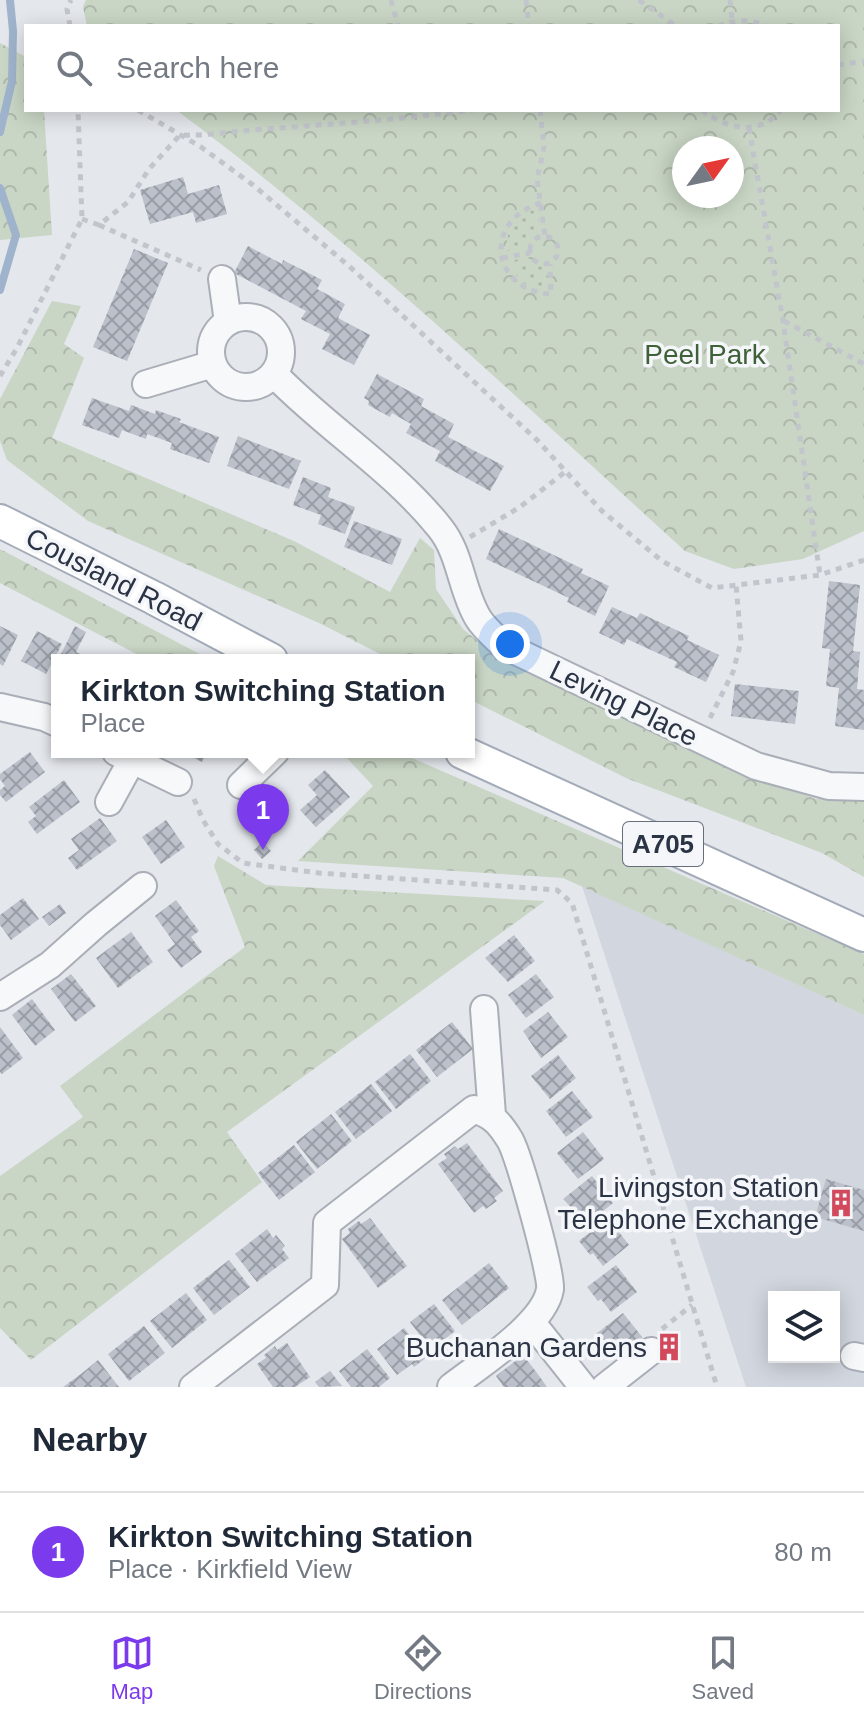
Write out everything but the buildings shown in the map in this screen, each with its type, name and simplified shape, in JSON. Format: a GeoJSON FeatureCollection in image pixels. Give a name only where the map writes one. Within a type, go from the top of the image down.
{"type":"FeatureCollection","features":[{"type":"Feature","properties":{"kind":"main road","name":"Cousland Road"},"geometry":{"type":"LineString","coordinates":[[0,521],[260,654]]}},
{"type":"Feature","properties":{"kind":"main road","name":"A705"},"geometry":{"type":"LineString","coordinates":[[475,758],[864,935]]}},
{"type":"Feature","properties":{"kind":"street"},"geometry":{"type":"LineString","coordinates":[[222,279],[228,322]]}},
{"type":"Feature","properties":{"kind":"street"},"geometry":{"type":"LineString","coordinates":[[251,317],[263,321],[272,329],[281,351],[280,363],[274,374],[257,386],[246,387],[226,381],[213,364],[213,340],[228,322],[239,318],[251,317]]}},
{"type":"Feature","properties":{"kind":"street"},"geometry":{"type":"LineString","coordinates":[[146,384],[213,364]]}},
{"type":"Feature","properties":{"kind":"street","name":"Leving Place"},"geometry":{"type":"LineString","coordinates":[[274,374],[302,403],[413,498],[442,530],[453,548],[461,579],[478,620],[503,645],[771,770],[829,786],[864,787]]}},
{"type":"Feature","properties":{"kind":"street"},"geometry":{"type":"LineString","coordinates":[[0,707],[51,720]]}},
{"type":"Feature","properties":{"kind":"street"},"geometry":{"type":"LineString","coordinates":[[109,802],[123,758]]}},
{"type":"Feature","properties":{"kind":"street"},"geometry":{"type":"LineString","coordinates":[[128,758],[178,782]]}},
{"type":"Feature","properties":{"kind":"street"},"geometry":{"type":"LineString","coordinates":[[241,785],[269,758]]}},
{"type":"Feature","properties":{"kind":"street"},"geometry":{"type":"LineString","coordinates":[[0,997],[50,965],[143,886]]}},
{"type":"Feature","properties":{"kind":"street"},"geometry":{"type":"LineString","coordinates":[[451,1387],[533,1324],[550,1289],[543,1253],[511,1142],[492,1115],[484,1009]]}},
{"type":"Feature","properties":{"kind":"street"},"geometry":{"type":"LineString","coordinates":[[193,1387],[325,1285],[327,1223],[474,1109],[492,1115]]}},
{"type":"Feature","properties":{"kind":"street"},"geometry":{"type":"LineString","coordinates":[[533,1324],[583,1387]]}},
{"type":"Feature","properties":{"kind":"street"},"geometry":{"type":"LineString","coordinates":[[605,1387],[651,1351]]}},
{"type":"Feature","properties":{"kind":"path"},"geometry":{"type":"LineString","coordinates":[[70,24],[67,9],[71,0]]}},
{"type":"Feature","properties":{"kind":"path"},"geometry":{"type":"LineString","coordinates":[[391,0],[397,24]]}},
{"type":"Feature","properties":{"kind":"path"},"geometry":{"type":"LineString","coordinates":[[526,0],[529,24]]}},
{"type":"Feature","properties":{"kind":"path"},"geometry":{"type":"LineString","coordinates":[[639,0],[673,24]]}},
{"type":"Feature","properties":{"kind":"path"},"geometry":{"type":"LineString","coordinates":[[730,0],[732,20]]}},
{"type":"Feature","properties":{"kind":"path"},"geometry":{"type":"LineString","coordinates":[[723,24],[732,20],[762,24]]}},
{"type":"Feature","properties":{"kind":"path"},"geometry":{"type":"LineString","coordinates":[[840,65],[864,61]]}},
{"type":"Feature","properties":{"kind":"path"},"geometry":{"type":"LineString","coordinates":[[0,376],[82,219],[78,112]]}},
{"type":"Feature","properties":{"kind":"path"},"geometry":{"type":"LineString","coordinates":[[141,112],[253,185],[349,266],[537,440],[602,511],[662,561],[712,588],[820,575],[864,560]]}},
{"type":"Feature","properties":{"kind":"path"},"geometry":{"type":"LineString","coordinates":[[393,112],[393,120]]}},
{"type":"Feature","properties":{"kind":"path"},"geometry":{"type":"LineString","coordinates":[[99,225],[128,202],[149,169],[180,135],[207,136],[457,112]]}},
{"type":"Feature","properties":{"kind":"path"},"geometry":{"type":"LineString","coordinates":[[540,112],[544,147],[537,179],[545,236]]}},
{"type":"Feature","properties":{"kind":"path"},"geometry":{"type":"LineString","coordinates":[[705,112],[724,125],[749,128],[775,118],[780,112]]}},
{"type":"Feature","properties":{"kind":"path"},"geometry":{"type":"LineString","coordinates":[[749,128],[783,321],[820,575]]}},
{"type":"Feature","properties":{"kind":"path"},"geometry":{"type":"LineString","coordinates":[[541,203],[527,207],[506,227],[501,243],[502,258],[506,270],[520,286],[538,293],[551,294],[550,264]]}},
{"type":"Feature","properties":{"kind":"path"},"geometry":{"type":"LineString","coordinates":[[82,219],[222,279]]}},
{"type":"Feature","properties":{"kind":"path"},"geometry":{"type":"LineString","coordinates":[[545,236],[555,241],[558,248],[557,257],[550,264],[540,264],[530,253],[536,239],[545,236]]}},
{"type":"Feature","properties":{"kind":"path"},"geometry":{"type":"LineString","coordinates":[[502,258],[530,253]]}},
{"type":"Feature","properties":{"kind":"path"},"geometry":{"type":"LineString","coordinates":[[783,321],[864,364]]}},
{"type":"Feature","properties":{"kind":"path"},"geometry":{"type":"LineString","coordinates":[[453,548],[520,507],[565,472]]}},
{"type":"Feature","properties":{"kind":"path"},"geometry":{"type":"LineString","coordinates":[[700,739],[733,672],[741,641],[736,585]]}},
{"type":"Feature","properties":{"kind":"path"},"geometry":{"type":"LineString","coordinates":[[651,1351],[650,1339],[692,1305]]}},
{"type":"Feature","properties":{"kind":"shaded area"},"geometry":{"type":"Polygon","coordinates":[[[582,886],[864,1015],[864,1387],[746,1387],[582,886]]]}},
{"type":"Feature","properties":{"kind":"green space","name":"Peel Park"},"geometry":{"type":"Polygon","coordinates":[[[86,0],[864,0],[864,531],[803,559],[734,569],[685,551],[373,269],[309,214],[179,112],[840,112],[840,24],[87,24],[83,7],[86,0]]]}},
{"type":"Feature","properties":{"kind":"green space"},"geometry":{"type":"Polygon","coordinates":[[[0,43],[24,56],[24,112],[44,112],[52,235],[0,240],[0,43]]]}},
{"type":"Feature","properties":{"kind":"green space"},"geometry":{"type":"Polygon","coordinates":[[[537,209],[541,233],[532,236],[525,249],[507,251],[508,237],[514,224],[537,209]]]}},
{"type":"Feature","properties":{"kind":"green space"},"geometry":{"type":"Polygon","coordinates":[[[528,257],[532,264],[546,268],[549,290],[529,286],[516,273],[510,261],[528,257]]]}},
{"type":"Feature","properties":{"kind":"green space"},"geometry":{"type":"Polygon","coordinates":[[[52,301],[81,306],[64,344],[84,358],[52,438],[294,541],[390,592],[420,538],[434,550],[436,589],[463,629],[494,654],[751,776],[816,799],[864,798],[864,877],[822,853],[626,778],[475,702],[475,654],[380,654],[319,623],[88,521],[7,460],[0,441],[0,399],[52,301]]]}},
{"type":"Feature","properties":{"kind":"green space"},"geometry":{"type":"Polygon","coordinates":[[[0,549],[200,654],[136,654],[0,583],[0,549]]]}},
{"type":"Feature","properties":{"kind":"green space"},"geometry":{"type":"Polygon","coordinates":[[[347,758],[412,758],[864,954],[864,1015],[563,878],[298,861],[373,786],[347,758]]]}},
{"type":"Feature","properties":{"kind":"green space"},"geometry":{"type":"Polygon","coordinates":[[[218,856],[266,885],[545,901],[227,1132],[262,1182],[31,1360],[0,1328],[0,1176],[83,1117],[60,1086],[245,947],[214,866],[218,856]]]}},
{"type":"Feature","properties":{"kind":"waterway"},"geometry":{"type":"LineString","coordinates":[[0,132],[12,81],[10,0]]}},
{"type":"Feature","properties":{"kind":"waterway"},"geometry":{"type":"LineString","coordinates":[[0,188],[16,235],[0,290]]}},
{"type":"Feature","properties":{"kind":"place","name":"Kirkton Switching Station"},"geometry":{"type":"Point","coordinates":[263,850]}},
{"type":"Feature","properties":{"kind":"place","name":"Livingston Station Telephone Exchange"},"geometry":{"type":"Point","coordinates":[841,1203]}},
{"type":"Feature","properties":{"kind":"place","name":"Buchanan Gardens"},"geometry":{"type":"Point","coordinates":[669,1347]}}]}
